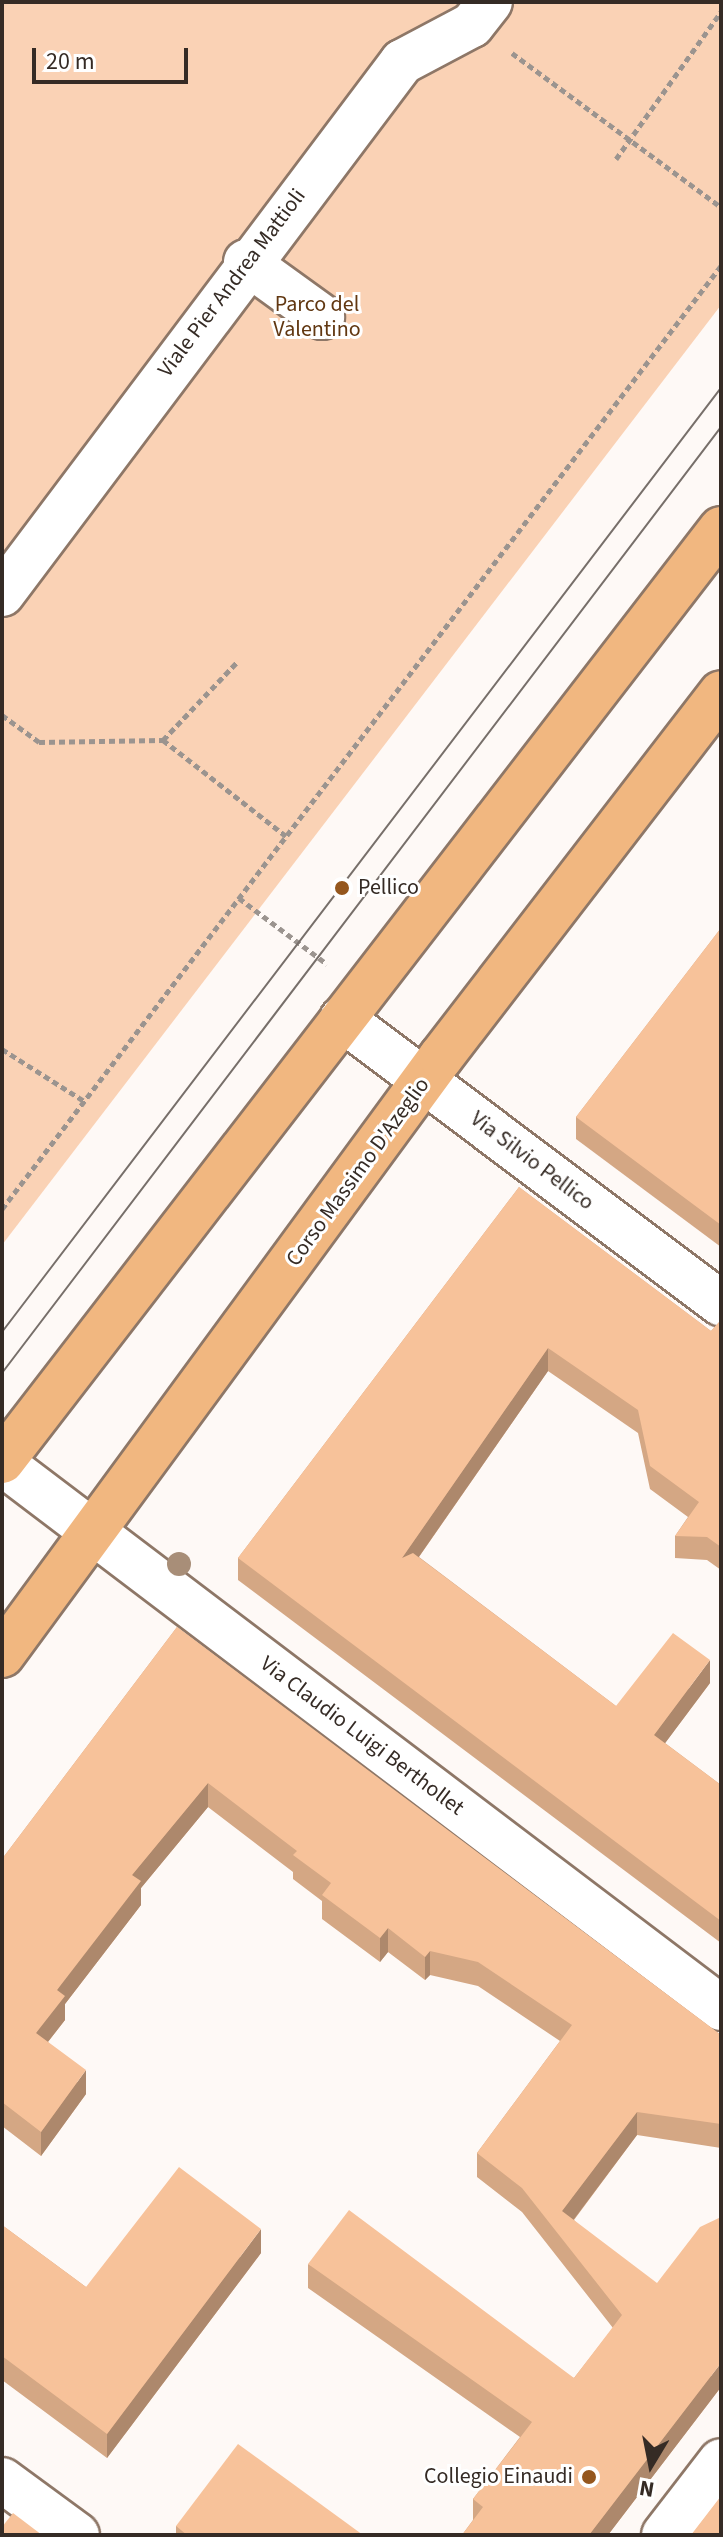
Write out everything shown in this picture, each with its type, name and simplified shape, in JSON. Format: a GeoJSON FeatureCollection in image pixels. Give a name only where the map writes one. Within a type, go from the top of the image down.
{"type":"FeatureCollection","features":[{"type":"Feature","properties":{"kind":"main road"},"geometry":{"type":"LineString","coordinates":[[2,1462],[342,1019],[714,554]]}},
{"type":"Feature","properties":{"kind":"main road","name":"Corso Massimo D'Azeglio"},"geometry":{"type":"LineString","coordinates":[[2,1655],[96,1534],[424,1080],[721,693]]}},
{"type":"Feature","properties":{"kind":"street","name":"Viale Pier Andrea Mattioli"},"geometry":{"type":"LineString","coordinates":[[2,594],[246,262],[402,62],[481,13]]}},
{"type":"Feature","properties":{"kind":"street"},"geometry":{"type":"LineString","coordinates":[[246,262],[322,317]]}},
{"type":"Feature","properties":{"kind":"street","name":"Via Silvio Pellico"},"geometry":{"type":"LineString","coordinates":[[342,1019],[721,1304]]}},
{"type":"Feature","properties":{"kind":"street","name":"Via Claudio Luigi Berthollet"},"geometry":{"type":"LineString","coordinates":[[2,1462],[721,2008]]}},
{"type":"Feature","properties":{"kind":"street"},"geometry":{"type":"LineString","coordinates":[[664,2535],[721,2461]]}},
{"type":"Feature","properties":{"kind":"street"},"geometry":{"type":"LineString","coordinates":[[2,2480],[77,2535]]}},
{"type":"Feature","properties":{"kind":"path"},"geometry":{"type":"LineString","coordinates":[[616,159],[721,12]]}},
{"type":"Feature","properties":{"kind":"path"},"geometry":{"type":"LineString","coordinates":[[481,13],[631,140],[721,207]]}},
{"type":"Feature","properties":{"kind":"path"},"geometry":{"type":"LineString","coordinates":[[2,1209],[721,266]]}},
{"type":"Feature","properties":{"kind":"path"},"geometry":{"type":"LineString","coordinates":[[163,740],[237,662]]}},
{"type":"Feature","properties":{"kind":"path"},"geometry":{"type":"LineString","coordinates":[[2,715],[39,742],[163,740],[286,836]]}},
{"type":"Feature","properties":{"kind":"path"},"geometry":{"type":"LineString","coordinates":[[2,1049],[84,1101]]}},
{"type":"Feature","properties":{"kind":"green space","name":"Parco del Valentino"},"geometry":{"type":"Polygon","coordinates":[[[2,2],[721,2],[721,305],[2,1245],[2,2]]]}},
{"type":"Feature","properties":{"kind":"building"},"geometry":{"type":"Polygon","coordinates":[[[721,928],[721,1225],[576,1117],[721,928]]]}},
{"type":"Feature","properties":{"kind":"building"},"geometry":{"type":"Polygon","coordinates":[[[519,1187],[711,1331],[721,1320],[721,1547],[707,1537],[675,1536],[699,1502],[650,1466],[638,1410],[548,1348],[402,1558],[413,1553],[616,1706],[673,1633],[710,1660],[654,1735],[721,1785],[721,1921],[238,1558],[519,1187]]]}},
{"type":"Feature","properties":{"kind":"building"},"geometry":{"type":"Polygon","coordinates":[[[177,1627],[721,2035],[721,2124],[637,2112],[562,2211],[657,2283],[700,2227],[721,2217],[721,2363],[589,2535],[462,2535],[483,2507],[473,2499],[532,2422],[308,2264],[349,2210],[574,2378],[622,2315],[522,2188],[477,2153],[572,2025],[478,1962],[430,1951],[425,1957],[388,1928],[380,1938],[322,1895],[331,1883],[293,1855],[297,1851],[208,1783],[132,1875],[141,1881],[57,1990],[65,1996],[36,2033],[86,2070],[41,2132],[2,2102],[2,1859],[177,1627]]]}},
{"type":"Feature","properties":{"kind":"building"},"geometry":{"type":"Polygon","coordinates":[[[179,2167],[261,2229],[107,2434],[2,2356],[2,2225],[86,2287],[179,2167]]]}},
{"type":"Feature","properties":{"kind":"building"},"geometry":{"type":"Polygon","coordinates":[[[238,2444],[363,2535],[187,2535],[176,2526],[238,2444]]]}},
{"type":"Feature","properties":{"kind":"building"},"geometry":{"type":"Polygon","coordinates":[[[721,2496],[721,2535],[691,2535],[721,2496]]]}},
{"type":"Feature","properties":{"kind":"building"},"geometry":{"type":"Polygon","coordinates":[[[13,2513],[42,2535],[2,2535],[2,2527],[13,2513]]]}},
{"type":"Feature","properties":{"kind":"tram line"},"geometry":{"type":"LineString","coordinates":[[2,1332],[721,388]]}},
{"type":"Feature","properties":{"kind":"tram line"},"geometry":{"type":"LineString","coordinates":[[2,1373],[721,427]]}},
{"type":"Feature","properties":{"kind":"place","name":"Pellico"},"geometry":{"type":"Point","coordinates":[342,888]}},
{"type":"Feature","properties":{"kind":"place","name":"Collegio Einaudi"},"geometry":{"type":"Point","coordinates":[589,2477]}}]}
